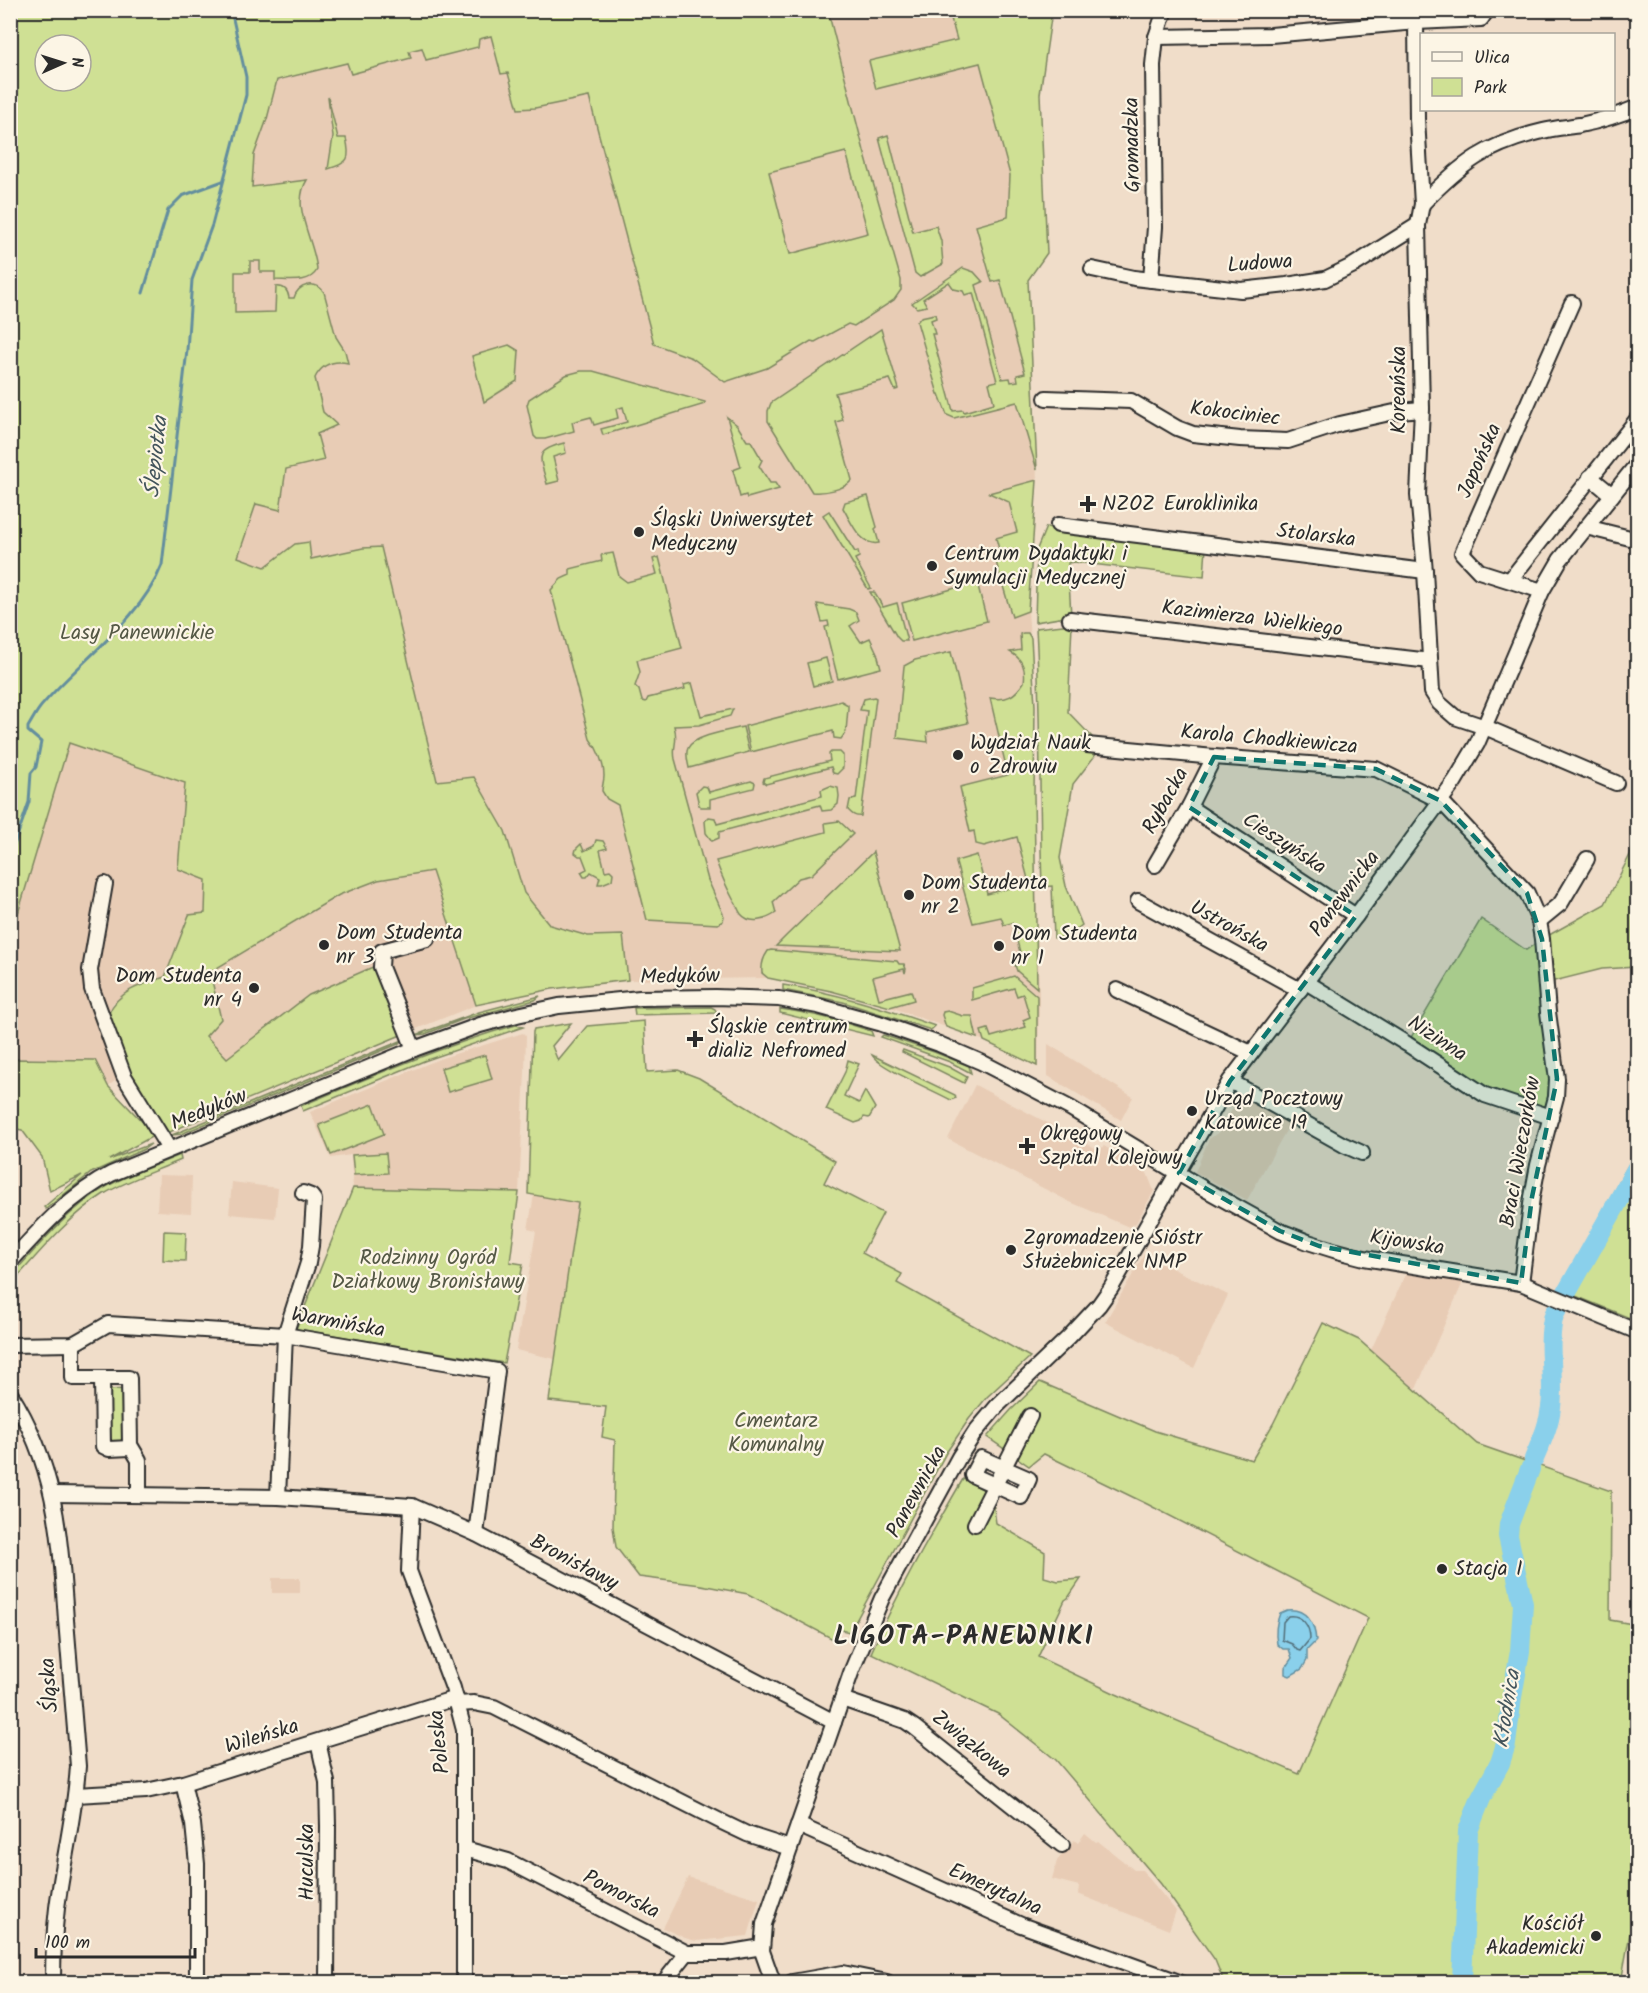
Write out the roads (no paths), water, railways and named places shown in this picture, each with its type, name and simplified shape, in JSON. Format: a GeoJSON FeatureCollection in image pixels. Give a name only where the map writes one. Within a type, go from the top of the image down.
{"type":"FeatureCollection","features":[{"type":"Feature","properties":{"kind":"street","name":"Gromadzka"},"geometry":{"type":"LineString","coordinates":[[1151,280],[1155,227],[1153,65],[1156,37],[1165,10]]}},
{"type":"Feature","properties":{"kind":"street"},"geometry":{"type":"LineString","coordinates":[[1156,37],[1271,34],[1481,19],[1487,10]]}},
{"type":"Feature","properties":{"kind":"street","name":"Koreańska"},"geometry":{"type":"LineString","coordinates":[[1416,22],[1417,119],[1422,204],[1418,225],[1422,409],[1418,495],[1432,692],[1439,704],[1455,717],[1485,727]]}},
{"type":"Feature","properties":{"kind":"street"},"geometry":{"type":"LineString","coordinates":[[1422,204],[1468,161],[1495,146],[1545,130],[1615,116],[1638,107]]}},
{"type":"Feature","properties":{"kind":"street","name":"Ludowa"},"geometry":{"type":"LineString","coordinates":[[1092,269],[1134,278],[1241,290],[1325,279],[1354,265],[1418,225]]}},
{"type":"Feature","properties":{"kind":"street","name":"Japońska"},"geometry":{"type":"LineString","coordinates":[[1542,591],[1479,571],[1462,553],[1572,303]]}},
{"type":"Feature","properties":{"kind":"street","name":"Kokociniec"},"geometry":{"type":"LineString","coordinates":[[1046,398],[1131,401],[1176,428],[1193,434],[1288,441],[1340,424],[1399,411],[1422,409]]}},
{"type":"Feature","properties":{"kind":"street"},"geometry":{"type":"LineString","coordinates":[[1510,580],[1638,418]]}},
{"type":"Feature","properties":{"kind":"street","name":"Panewnicka"},"geometry":{"type":"LineString","coordinates":[[774,1983],[762,1947],[764,1924],[842,1699],[863,1641],[882,1598],[965,1448],[993,1410],[1069,1337],[1099,1305],[1117,1279],[1230,1081],[1356,916],[1441,801],[1470,757],[1485,727],[1542,591],[1560,560],[1638,463]]}},
{"type":"Feature","properties":{"kind":"street"},"geometry":{"type":"LineString","coordinates":[[1590,477],[1612,495]]}},
{"type":"Feature","properties":{"kind":"street","name":"Stolarska"},"geometry":{"type":"LineString","coordinates":[[1058,525],[1425,571]]}},
{"type":"Feature","properties":{"kind":"street"},"geometry":{"type":"LineString","coordinates":[[1586,527],[1638,540]]}},
{"type":"Feature","properties":{"kind":"street","name":"Kazimierza Wielkiego"},"geometry":{"type":"LineString","coordinates":[[1070,619],[1430,662]]}},
{"type":"Feature","properties":{"kind":"street"},"geometry":{"type":"LineString","coordinates":[[1485,727],[1616,783]]}},
{"type":"Feature","properties":{"kind":"street","name":"Karola Chodkiewicza"},"geometry":{"type":"LineString","coordinates":[[1087,745],[1376,770],[1441,801]]}},
{"type":"Feature","properties":{"kind":"street","name":"Rybacka"},"geometry":{"type":"LineString","coordinates":[[1155,865],[1189,807],[1214,757]]}},
{"type":"Feature","properties":{"kind":"street","name":"Braci Wieczorków"},"geometry":{"type":"LineString","coordinates":[[1441,801],[1527,893],[1539,921],[1542,939],[1548,1012],[1557,1079],[1556,1097],[1538,1165],[1521,1283]]}},
{"type":"Feature","properties":{"kind":"street","name":"Cieszyńska"},"geometry":{"type":"LineString","coordinates":[[1189,807],[1356,916]]}},
{"type":"Feature","properties":{"kind":"street"},"geometry":{"type":"LineString","coordinates":[[1539,921],[1561,903],[1587,859]]}},
{"type":"Feature","properties":{"kind":"street","name":"Medyków"},"geometry":{"type":"LineString","coordinates":[[105,884],[90,970],[92,989],[124,1076],[170,1149]]}},
{"type":"Feature","properties":{"kind":"street","name":"Ustrońska"},"geometry":{"type":"LineString","coordinates":[[1138,901],[1303,986]]}},
{"type":"Feature","properties":{"kind":"street"},"geometry":{"type":"LineString","coordinates":[[414,1049],[380,960],[382,951],[427,939]]}},
{"type":"Feature","properties":{"kind":"street","name":"Nizinna"},"geometry":{"type":"LineString","coordinates":[[1303,986],[1407,1044],[1485,1095],[1551,1117]]}},
{"type":"Feature","properties":{"kind":"street"},"geometry":{"type":"LineString","coordinates":[[1117,990],[1251,1053]]}},
{"type":"Feature","properties":{"kind":"street","name":"Medyków"},"geometry":{"type":"LineString","coordinates":[[10,1262],[53,1216],[84,1190],[111,1174],[170,1149],[414,1049],[507,1017],[548,1008],[640,998],[715,997],[805,1003],[908,1032],[981,1062],[1070,1108],[1179,1173]]}},
{"type":"Feature","properties":{"kind":"street"},"geometry":{"type":"LineString","coordinates":[[1230,1081],[1362,1153]]}},
{"type":"Feature","properties":{"kind":"street","name":"Kijowska"},"geometry":{"type":"LineString","coordinates":[[1179,1173],[1280,1231],[1319,1245],[1364,1257],[1521,1283],[1638,1332]]}},
{"type":"Feature","properties":{"kind":"street"},"geometry":{"type":"LineString","coordinates":[[278,1497],[285,1335],[308,1263],[311,1246],[314,1200],[303,1193]]}},
{"type":"Feature","properties":{"kind":"street","name":"Warmińska"},"geometry":{"type":"LineString","coordinates":[[10,1345],[73,1344],[108,1324],[285,1335],[497,1371],[476,1534]]}},
{"type":"Feature","properties":{"kind":"street"},"geometry":{"type":"LineString","coordinates":[[73,1344],[73,1378],[129,1378],[130,1448],[139,1460],[139,1494]]}},
{"type":"Feature","properties":{"kind":"street"},"geometry":{"type":"LineString","coordinates":[[102,1378],[103,1446],[109,1449],[130,1448]]}},
{"type":"Feature","properties":{"kind":"street","name":"Śląska"},"geometry":{"type":"LineString","coordinates":[[10,1393],[25,1416],[36,1440],[53,1494],[61,1544],[78,1766],[76,1795],[57,1907],[53,1983]]}},
{"type":"Feature","properties":{"kind":"street"},"geometry":{"type":"LineString","coordinates":[[975,1524],[1030,1416]]}},
{"type":"Feature","properties":{"kind":"street"},"geometry":{"type":"LineString","coordinates":[[965,1448],[981,1458],[1029,1479],[1021,1497],[972,1475],[981,1458]]}},
{"type":"Feature","properties":{"kind":"street","name":"Bronisławy"},"geometry":{"type":"LineString","coordinates":[[53,1494],[278,1497],[412,1506],[476,1534],[834,1722]]}},
{"type":"Feature","properties":{"kind":"street","name":"Poleska"},"geometry":{"type":"LineString","coordinates":[[412,1506],[409,1571],[457,1701],[464,1740],[464,1983]]}},
{"type":"Feature","properties":{"kind":"street","name":"Związkowa"},"geometry":{"type":"LineString","coordinates":[[842,1699],[905,1721],[1062,1845]]}},
{"type":"Feature","properties":{"kind":"street","name":"Wileńska"},"geometry":{"type":"LineString","coordinates":[[76,1795],[146,1791],[183,1783],[457,1701],[494,1707],[723,1823],[747,1834],[790,1848]]}},
{"type":"Feature","properties":{"kind":"street","name":"Huculska"},"geometry":{"type":"LineString","coordinates":[[318,1742],[327,1782],[327,1983]]}},
{"type":"Feature","properties":{"kind":"street"},"geometry":{"type":"LineString","coordinates":[[183,1783],[193,1824],[197,1864],[197,1983]]}},
{"type":"Feature","properties":{"kind":"street","name":"Emerytalna"},"geometry":{"type":"LineString","coordinates":[[798,1825],[1021,1925],[1179,1983]]}},
{"type":"Feature","properties":{"kind":"street","name":"Pomorska"},"geometry":{"type":"LineString","coordinates":[[465,1849],[508,1861],[687,1953],[726,1953],[762,1947]]}},
{"type":"Feature","properties":{"kind":"street"},"geometry":{"type":"LineString","coordinates":[[664,1983],[687,1953]]}},
{"type":"Feature","properties":{"kind":"street"},"geometry":{"type":"LineString","coordinates":[[792,1983],[843,1973],[887,1983]]}},
{"type":"Feature","properties":{"kind":"water"},"geometry":{"type":"Polygon","coordinates":[[[1287,1610],[1299,1611],[1308,1618],[1314,1628],[1316,1641],[1307,1650],[1307,1660],[1302,1669],[1290,1676],[1285,1674],[1285,1668],[1292,1658],[1289,1649],[1283,1649],[1277,1644],[1276,1636],[1280,1613],[1287,1610]]]}},
{"type":"Feature","properties":{"kind":"waterway","name":"Ślepiotka"},"geometry":{"type":"LineString","coordinates":[[10,857],[29,802],[31,773],[36,767],[41,742],[28,731],[28,727],[37,712],[59,687],[109,638],[140,603],[162,565],[187,350],[192,280],[212,225],[246,95],[246,77],[231,10]]}},
{"type":"Feature","properties":{"kind":"waterway"},"geometry":{"type":"LineString","coordinates":[[143,293],[168,210],[182,196],[223,181]]}},
{"type":"Feature","properties":{"kind":"waterway","name":"Kłodnica"},"geometry":{"type":"LineString","coordinates":[[1534,1459],[1547,1427],[1551,1407],[1551,1338],[1554,1315],[1638,1166]]}},
{"type":"Feature","properties":{"kind":"waterway","name":"Kłodnica"},"geometry":{"type":"LineString","coordinates":[[1462,1982],[1468,1831],[1481,1798],[1500,1763],[1506,1744],[1520,1651],[1523,1604],[1508,1536],[1509,1524],[1530,1469]]}},
{"type":"Feature","properties":{"kind":"place","name":"NZOZ Euroklinika"},"geometry":{"type":"Point","coordinates":[1088,504]}},
{"type":"Feature","properties":{"kind":"place","name":"Śląski Uniwersytet Medyczny"},"geometry":{"type":"Point","coordinates":[639,532]}},
{"type":"Feature","properties":{"kind":"place","name":"Centrum Dydaktyki i Symulacji Medycznej"},"geometry":{"type":"Point","coordinates":[932,566]}},
{"type":"Feature","properties":{"kind":"place","name":"Wydział Nauk o Zdrowiu"},"geometry":{"type":"Point","coordinates":[958,755]}},
{"type":"Feature","properties":{"kind":"place","name":"Dom Studenta nr 2"},"geometry":{"type":"Point","coordinates":[909,895]}},
{"type":"Feature","properties":{"kind":"place","name":"Dom Studenta nr 3"},"geometry":{"type":"Point","coordinates":[324,945]}},
{"type":"Feature","properties":{"kind":"place","name":"Dom Studenta nr 1"},"geometry":{"type":"Point","coordinates":[999,946]}},
{"type":"Feature","properties":{"kind":"place","name":"Dom Studenta nr 4"},"geometry":{"type":"Point","coordinates":[254,988]}},
{"type":"Feature","properties":{"kind":"place","name":"Śląskie centrum dializ Nefromed"},"geometry":{"type":"Point","coordinates":[695,1039]}},
{"type":"Feature","properties":{"kind":"place","name":"Urząd Pocztowy Katowice 19"},"geometry":{"type":"Point","coordinates":[1192,1111]}},
{"type":"Feature","properties":{"kind":"place","name":"Okręgowy Szpital Kolejowy"},"geometry":{"type":"Point","coordinates":[1027,1146]}},
{"type":"Feature","properties":{"kind":"place","name":"Zgromadzenie Sióstr Służebniczek NMP"},"geometry":{"type":"Point","coordinates":[1011,1250]}},
{"type":"Feature","properties":{"kind":"place","name":"Stacja I"},"geometry":{"type":"Point","coordinates":[1442,1569]}},
{"type":"Feature","properties":{"kind":"place","name":"Kościół Akademicki"},"geometry":{"type":"Point","coordinates":[1596,1936]}},
{"type":"Feature","properties":{"kind":"district","name":"LIGOTA-PANEWNIKI"},"geometry":{"type":"Point","coordinates":[964,1636]}},
{"type":"Feature","properties":{"kind":"park label","name":"Lasy Panewnickie"},"geometry":{"type":"Point","coordinates":[137,633]}},
{"type":"Feature","properties":{"kind":"park label","name":"Rodzinny Ogród Działkowy Bronisławy"},"geometry":{"type":"Point","coordinates":[428,1270]}},
{"type":"Feature","properties":{"kind":"park label","name":"Cmentarz Komunalny"},"geometry":{"type":"Point","coordinates":[776,1433]}}]}
